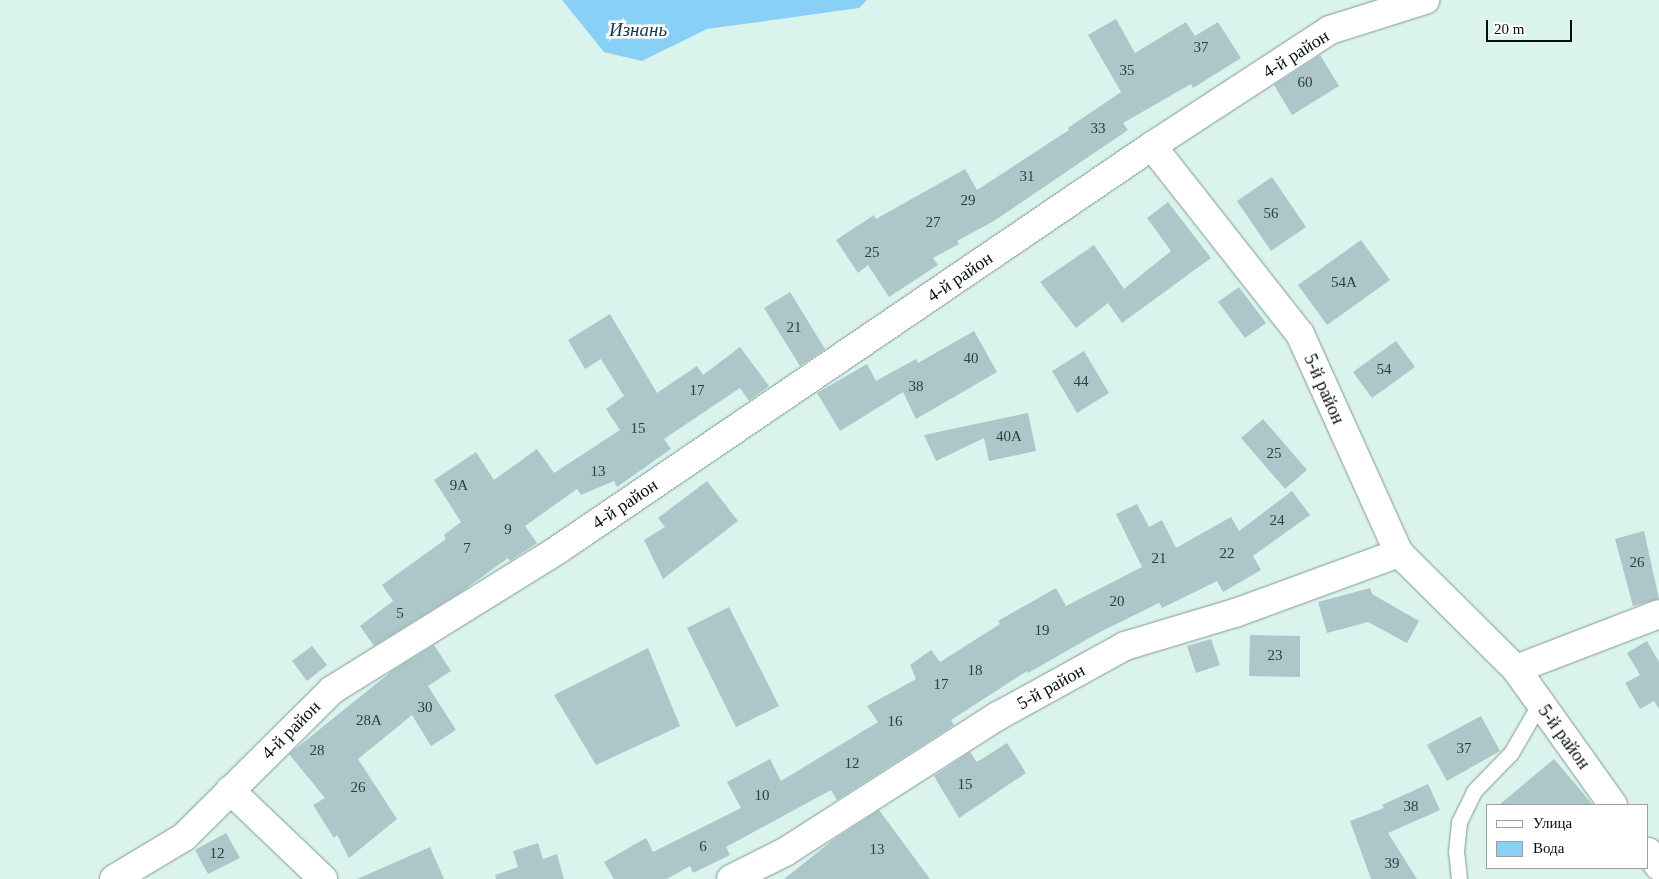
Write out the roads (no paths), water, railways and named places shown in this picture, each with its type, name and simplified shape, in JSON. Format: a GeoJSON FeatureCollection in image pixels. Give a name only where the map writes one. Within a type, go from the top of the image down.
{"type":"FeatureCollection","features":[{"type":"Feature","properties":{"kind":"street","name":"4-й район"},"geometry":{"type":"LineString","coordinates":[[114,879],[184,837],[332,690],[559,549],[1152,146],[1330,30],[1425,0]]}},
{"type":"Feature","properties":{"kind":"street","name":"5-й район"},"geometry":{"type":"LineString","coordinates":[[1152,146],[1300,334],[1399,553],[1516,669],[1612,804]]}},
{"type":"Feature","properties":{"kind":"street","name":"5-й район"},"geometry":{"type":"LineString","coordinates":[[731,879],[785,852],[998,716],[1125,646],[1235,613],[1399,553]]}},
{"type":"Feature","properties":{"kind":"street"},"geometry":{"type":"LineString","coordinates":[[1516,669],[1659,614]]}},
{"type":"Feature","properties":{"kind":"street"},"geometry":{"type":"LineString","coordinates":[[230,790],[323,879]]}},
{"type":"Feature","properties":{"kind":"street"},"geometry":{"type":"LineString","coordinates":[[1649,853],[1659,866]]}},
{"type":"Feature","properties":{"kind":"lane"},"geometry":{"type":"LineString","coordinates":[[1459,879],[1456,851],[1459,822],[1474,792],[1512,753],[1540,703]]}},
{"type":"Feature","properties":{"kind":"water","name":"Изнань"},"geometry":{"type":"Polygon","coordinates":[[[562,0],[867,0],[859,8],[707,29],[642,61],[604,52],[562,0]]]}}]}
